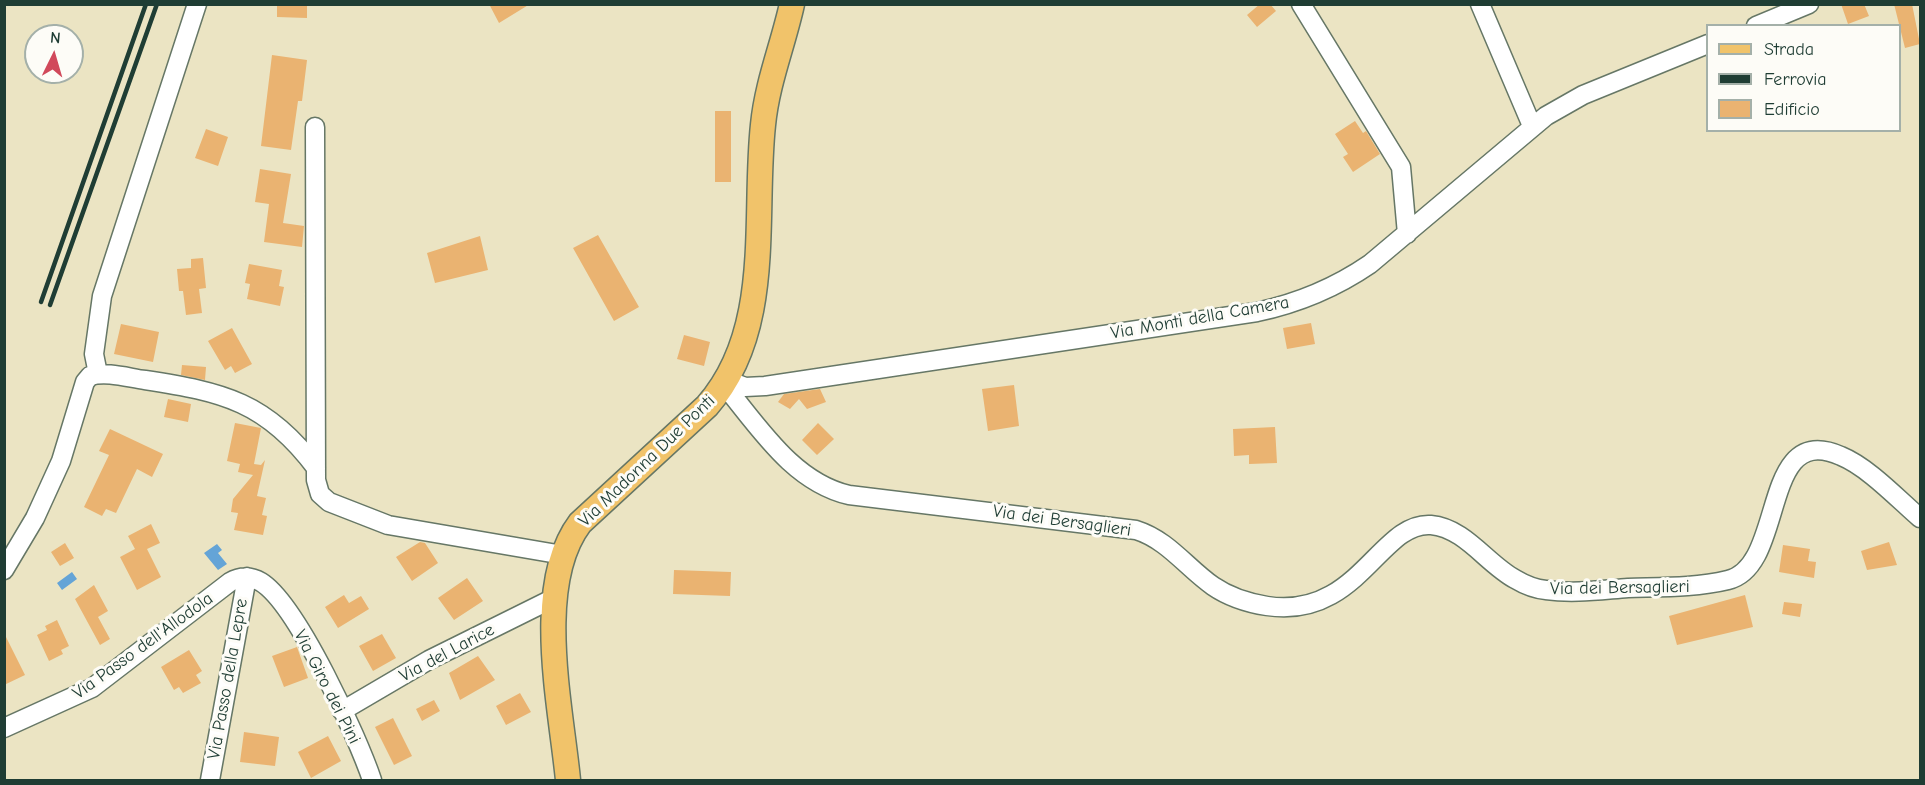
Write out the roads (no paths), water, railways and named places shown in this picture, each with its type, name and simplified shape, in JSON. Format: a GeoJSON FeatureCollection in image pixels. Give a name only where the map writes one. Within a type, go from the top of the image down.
{"type":"FeatureCollection","features":[{"type":"Feature","properties":{"kind":"main road","name":"Via Madonna Due Ponti"},"geometry":{"type":"LineString","coordinates":[[568,780],[558,679],[554,598],[563,555],[573,533],[584,519],[696,416],[726,383],[739,359],[750,322],[766,104],[792,4]]}},
{"type":"Feature","properties":{"kind":"street"},"geometry":{"type":"LineString","coordinates":[[98,374],[94,354],[102,296],[196,4]]}},
{"type":"Feature","properties":{"kind":"street"},"geometry":{"type":"LineString","coordinates":[[1301,4],[1401,167],[1407,234]]}},
{"type":"Feature","properties":{"kind":"street"},"geometry":{"type":"LineString","coordinates":[[1480,4],[1532,126]]}},
{"type":"Feature","properties":{"kind":"street"},"geometry":{"type":"LineString","coordinates":[[1761,24],[1809,4]]}},
{"type":"Feature","properties":{"kind":"street","name":"Via Monti della Camera"},"geometry":{"type":"LineString","coordinates":[[726,383],[745,387],[765,386],[1274,308],[1305,299],[1344,281],[1407,234],[1532,126],[1583,95],[1706,44]]}},
{"type":"Feature","properties":{"kind":"street"},"geometry":{"type":"LineString","coordinates":[[315,127],[316,485],[324,499],[380,522],[563,555]]}},
{"type":"Feature","properties":{"kind":"street"},"geometry":{"type":"LineString","coordinates":[[4,570],[35,518],[61,461],[85,382],[90,376],[98,374],[191,387],[236,400],[281,426],[316,468]]}},
{"type":"Feature","properties":{"kind":"street","name":"Via dei Bersaglieri"},"geometry":{"type":"LineString","coordinates":[[726,383],[795,467],[824,487],[849,495],[1130,529],[1158,540],[1211,585],[1228,595],[1277,607],[1303,606],[1328,598],[1373,564],[1404,531],[1428,525],[1448,529],[1514,579],[1541,590],[1684,587],[1730,580],[1747,571],[1758,554],[1786,470],[1798,458],[1813,452],[1832,452],[1848,459],[1920,518]]}},
{"type":"Feature","properties":{"kind":"street","name":"Via Giro dei Pini"},"geometry":{"type":"LineString","coordinates":[[247,577],[264,585],[301,632],[342,711],[372,780]]}},
{"type":"Feature","properties":{"kind":"street","name":"Via Passo dell'Allodola"},"geometry":{"type":"LineString","coordinates":[[4,728],[92,688],[230,582],[247,577]]}},
{"type":"Feature","properties":{"kind":"street","name":"Via Passo della Lepre"},"geometry":{"type":"LineString","coordinates":[[210,780],[247,577]]}},
{"type":"Feature","properties":{"kind":"street","name":"Via del Larice"},"geometry":{"type":"LineString","coordinates":[[342,711],[429,660],[554,598]]}},
{"type":"Feature","properties":{"kind":"water"},"geometry":{"type":"Polygon","coordinates":[[[217,544],[222,550],[218,553],[227,564],[218,570],[204,553],[217,544]]]}},
{"type":"Feature","properties":{"kind":"water"},"geometry":{"type":"Polygon","coordinates":[[[72,572],[77,579],[62,590],[57,583],[72,572]]]}},
{"type":"Feature","properties":{"kind":"railway"},"geometry":{"type":"LineString","coordinates":[[41,302],[146,4]]}},
{"type":"Feature","properties":{"kind":"railway"},"geometry":{"type":"LineString","coordinates":[[50,305],[157,4]]}}]}
